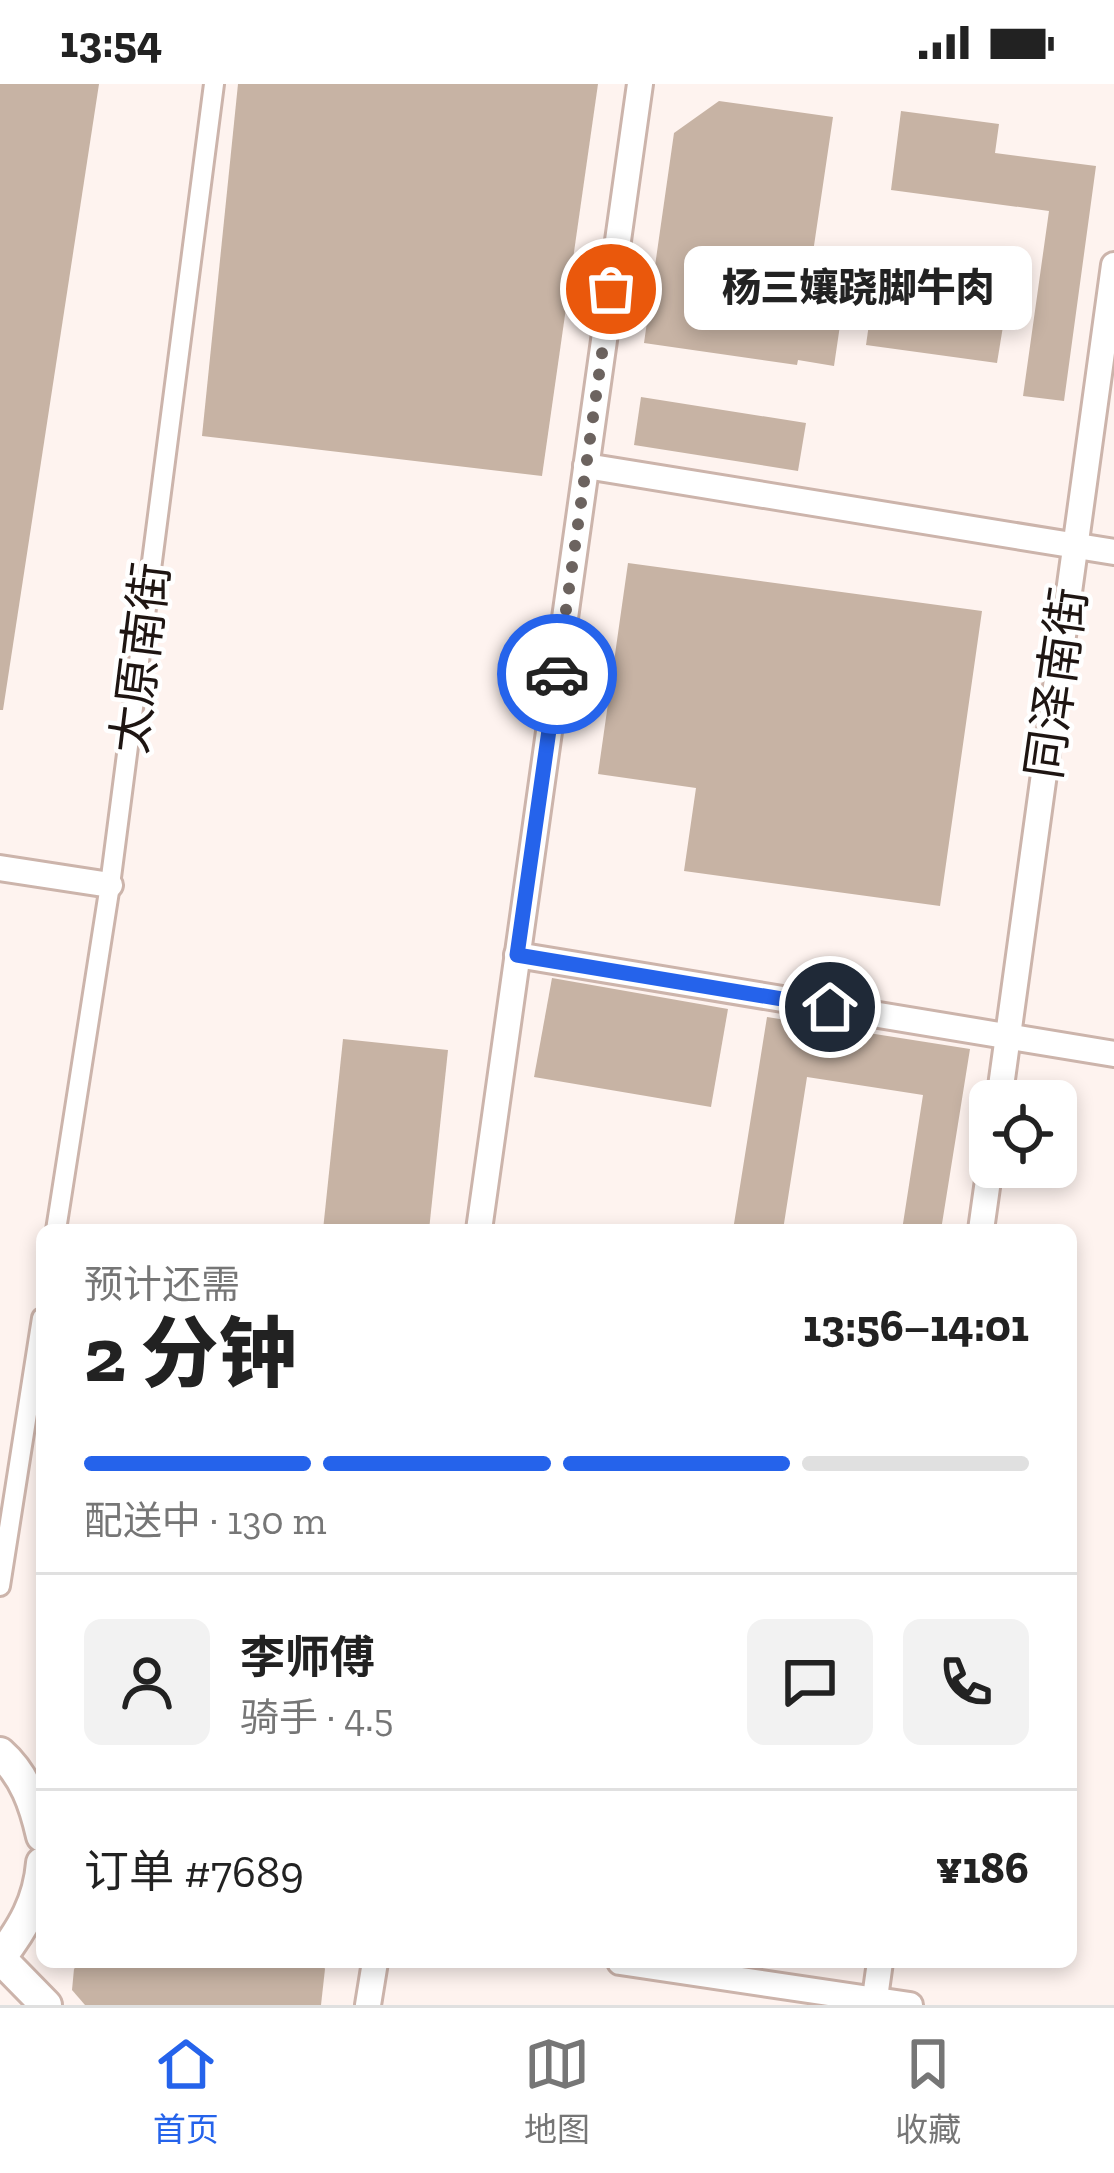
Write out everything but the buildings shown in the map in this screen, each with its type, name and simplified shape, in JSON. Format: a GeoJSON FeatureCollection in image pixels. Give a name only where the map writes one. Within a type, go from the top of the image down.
{"type":"FeatureCollection","features":[{"type":"Feature","properties":{"kind":"street","name":"太原南街"},"geometry":{"type":"LineString","coordinates":[[57,1224],[110,885],[214,84]]}},
{"type":"Feature","properties":{"kind":"street"},"geometry":{"type":"LineString","coordinates":[[479,1224],[640,84]]}},
{"type":"Feature","properties":{"kind":"street","name":"同泽南街"},"geometry":{"type":"LineString","coordinates":[[1002,1080],[1114,265]]}},
{"type":"Feature","properties":{"kind":"street"},"geometry":{"type":"LineString","coordinates":[[586,466],[1114,552]]}},
{"type":"Feature","properties":{"kind":"street"},"geometry":{"type":"LineString","coordinates":[[0,868],[110,885]]}},
{"type":"Feature","properties":{"kind":"street"},"geometry":{"type":"LineString","coordinates":[[517,955],[1114,1054]]}},
{"type":"Feature","properties":{"kind":"street"},"geometry":{"type":"LineString","coordinates":[[982,1224],[987,1188]]}},
{"type":"Feature","properties":{"kind":"street"},"geometry":{"type":"LineString","coordinates":[[0,1586],[36,1356]]}},
{"type":"Feature","properties":{"kind":"street"},"geometry":{"type":"LineString","coordinates":[[0,1753],[10,1762],[36,1812]]}},
{"type":"Feature","properties":{"kind":"street"},"geometry":{"type":"LineString","coordinates":[[36,1893],[25,1925],[0,1958],[46,2005]]}},
{"type":"Feature","properties":{"kind":"street"},"geometry":{"type":"LineString","coordinates":[[368,2005],[374,1968]]}},
{"type":"Feature","properties":{"kind":"street"},"geometry":{"type":"LineString","coordinates":[[658,1968],[910,2005]]}},
{"type":"Feature","properties":{"kind":"street"},"geometry":{"type":"LineString","coordinates":[[874,2002],[879,1968]]}},
{"type":"Feature","properties":{"kind":"way so far"},"geometry":{"type":"LineString","coordinates":[[557,674],[611,289]]}},
{"type":"Feature","properties":{"kind":"place","name":"杨三孃跷脚牛肉"},"geometry":{"type":"Point","coordinates":[611,289]}},
{"type":"Feature","properties":{"kind":"route"},"geometry":{"type":"LineString","coordinates":[[557,674],[517,955],[830,1007]]}}]}
